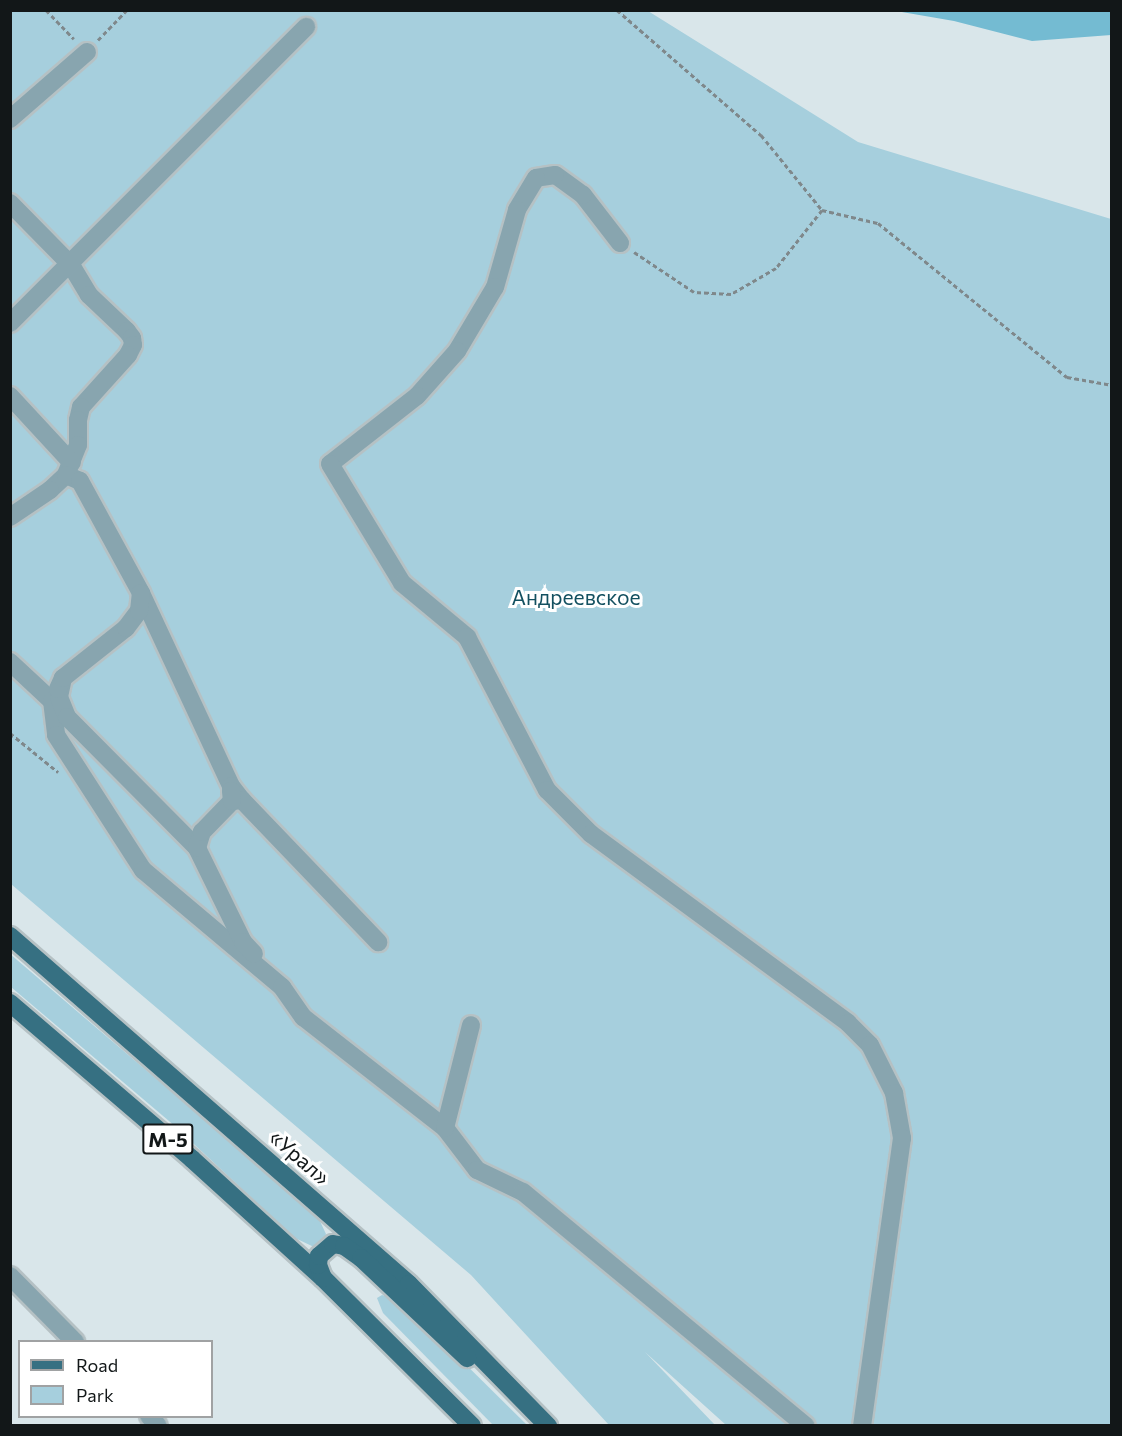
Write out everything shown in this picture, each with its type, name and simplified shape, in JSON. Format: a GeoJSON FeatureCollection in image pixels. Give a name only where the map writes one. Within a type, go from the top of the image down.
{"type":"FeatureCollection","features":[{"type":"Feature","properties":{"kind":"main road","name":"«Урал»"},"geometry":{"type":"LineString","coordinates":[[10,936],[409,1284],[548,1425]]}},
{"type":"Feature","properties":{"kind":"main road","name":"М-5"},"geometry":{"type":"LineString","coordinates":[[10,1003],[192,1159],[323,1278],[472,1425]]}},
{"type":"Feature","properties":{"kind":"main road"},"geometry":{"type":"LineString","coordinates":[[323,1278],[318,1265],[319,1256],[333,1244],[344,1246],[361,1258],[462,1355],[477,1364],[491,1366]]}},
{"type":"Feature","properties":{"kind":"street"},"geometry":{"type":"LineString","coordinates":[[10,323],[71,266],[306,27]]}},
{"type":"Feature","properties":{"kind":"street"},"geometry":{"type":"LineString","coordinates":[[10,119],[87,52]]}},
{"type":"Feature","properties":{"kind":"street"},"geometry":{"type":"LineString","coordinates":[[620,243],[583,195],[555,175],[536,178],[517,210],[495,287],[457,351],[417,396],[330,464],[402,583],[467,637],[547,790],[591,834],[848,1023],[870,1045],[894,1094],[902,1138],[862,1425]]}},
{"type":"Feature","properties":{"kind":"street"},"geometry":{"type":"LineString","coordinates":[[10,203],[71,266],[89,295],[127,331],[132,338],[133,345],[128,355],[81,407],[78,420],[78,445],[69,469],[50,490],[10,517]]}},
{"type":"Feature","properties":{"kind":"street"},"geometry":{"type":"LineString","coordinates":[[10,396],[80,481],[141,593],[235,796],[378,942]]}},
{"type":"Feature","properties":{"kind":"street"},"geometry":{"type":"LineString","coordinates":[[141,593],[139,611],[126,628],[63,678],[52,701],[56,735],[143,870],[282,987]]}},
{"type":"Feature","properties":{"kind":"street"},"geometry":{"type":"LineString","coordinates":[[10,662],[52,701]]}},
{"type":"Feature","properties":{"kind":"street"},"geometry":{"type":"LineString","coordinates":[[63,678],[59,697],[67,717],[197,848],[243,942],[282,987],[303,1017],[445,1128],[477,1170],[523,1192],[806,1425]]}},
{"type":"Feature","properties":{"kind":"street"},"geometry":{"type":"LineString","coordinates":[[197,848],[202,832],[235,796]]}},
{"type":"Feature","properties":{"kind":"street"},"geometry":{"type":"LineString","coordinates":[[445,1128],[471,1025]]}},
{"type":"Feature","properties":{"kind":"street"},"geometry":{"type":"LineString","coordinates":[[10,1276],[74,1340]]}},
{"type":"Feature","properties":{"kind":"path"},"geometry":{"type":"LineString","coordinates":[[46,10],[87,52],[127,10]]}},
{"type":"Feature","properties":{"kind":"path"},"geometry":{"type":"LineString","coordinates":[[617,10],[761,135],[822,210],[878,223],[1067,378],[1112,385]]}},
{"type":"Feature","properties":{"kind":"path"},"geometry":{"type":"LineString","coordinates":[[620,243],[694,292],[731,294],[776,268],[822,210]]}},
{"type":"Feature","properties":{"kind":"green space","name":"Андреевское"},"geometry":{"type":"Polygon","coordinates":[[[11,11],[648,11],[858,142],[1111,219],[1111,1425],[726,1425],[645,1352],[715,1425],[609,1425],[471,1275],[11,884],[11,11]]]}},
{"type":"Feature","properties":{"kind":"green space"},"geometry":{"type":"Polygon","coordinates":[[[10,954],[318,1217],[326,1234],[323,1243],[314,1247],[295,1238],[169,1121],[11,987],[10,954]]]}},
{"type":"Feature","properties":{"kind":"green space"},"geometry":{"type":"Polygon","coordinates":[[[382,1295],[391,1298],[438,1337],[527,1425],[493,1425],[383,1313],[377,1298],[382,1295]]]}},
{"type":"Feature","properties":{"kind":"shaded area"},"geometry":{"type":"Polygon","coordinates":[[[896,11],[1111,11],[1111,35],[1032,41],[954,21],[896,11]]]}}]}
